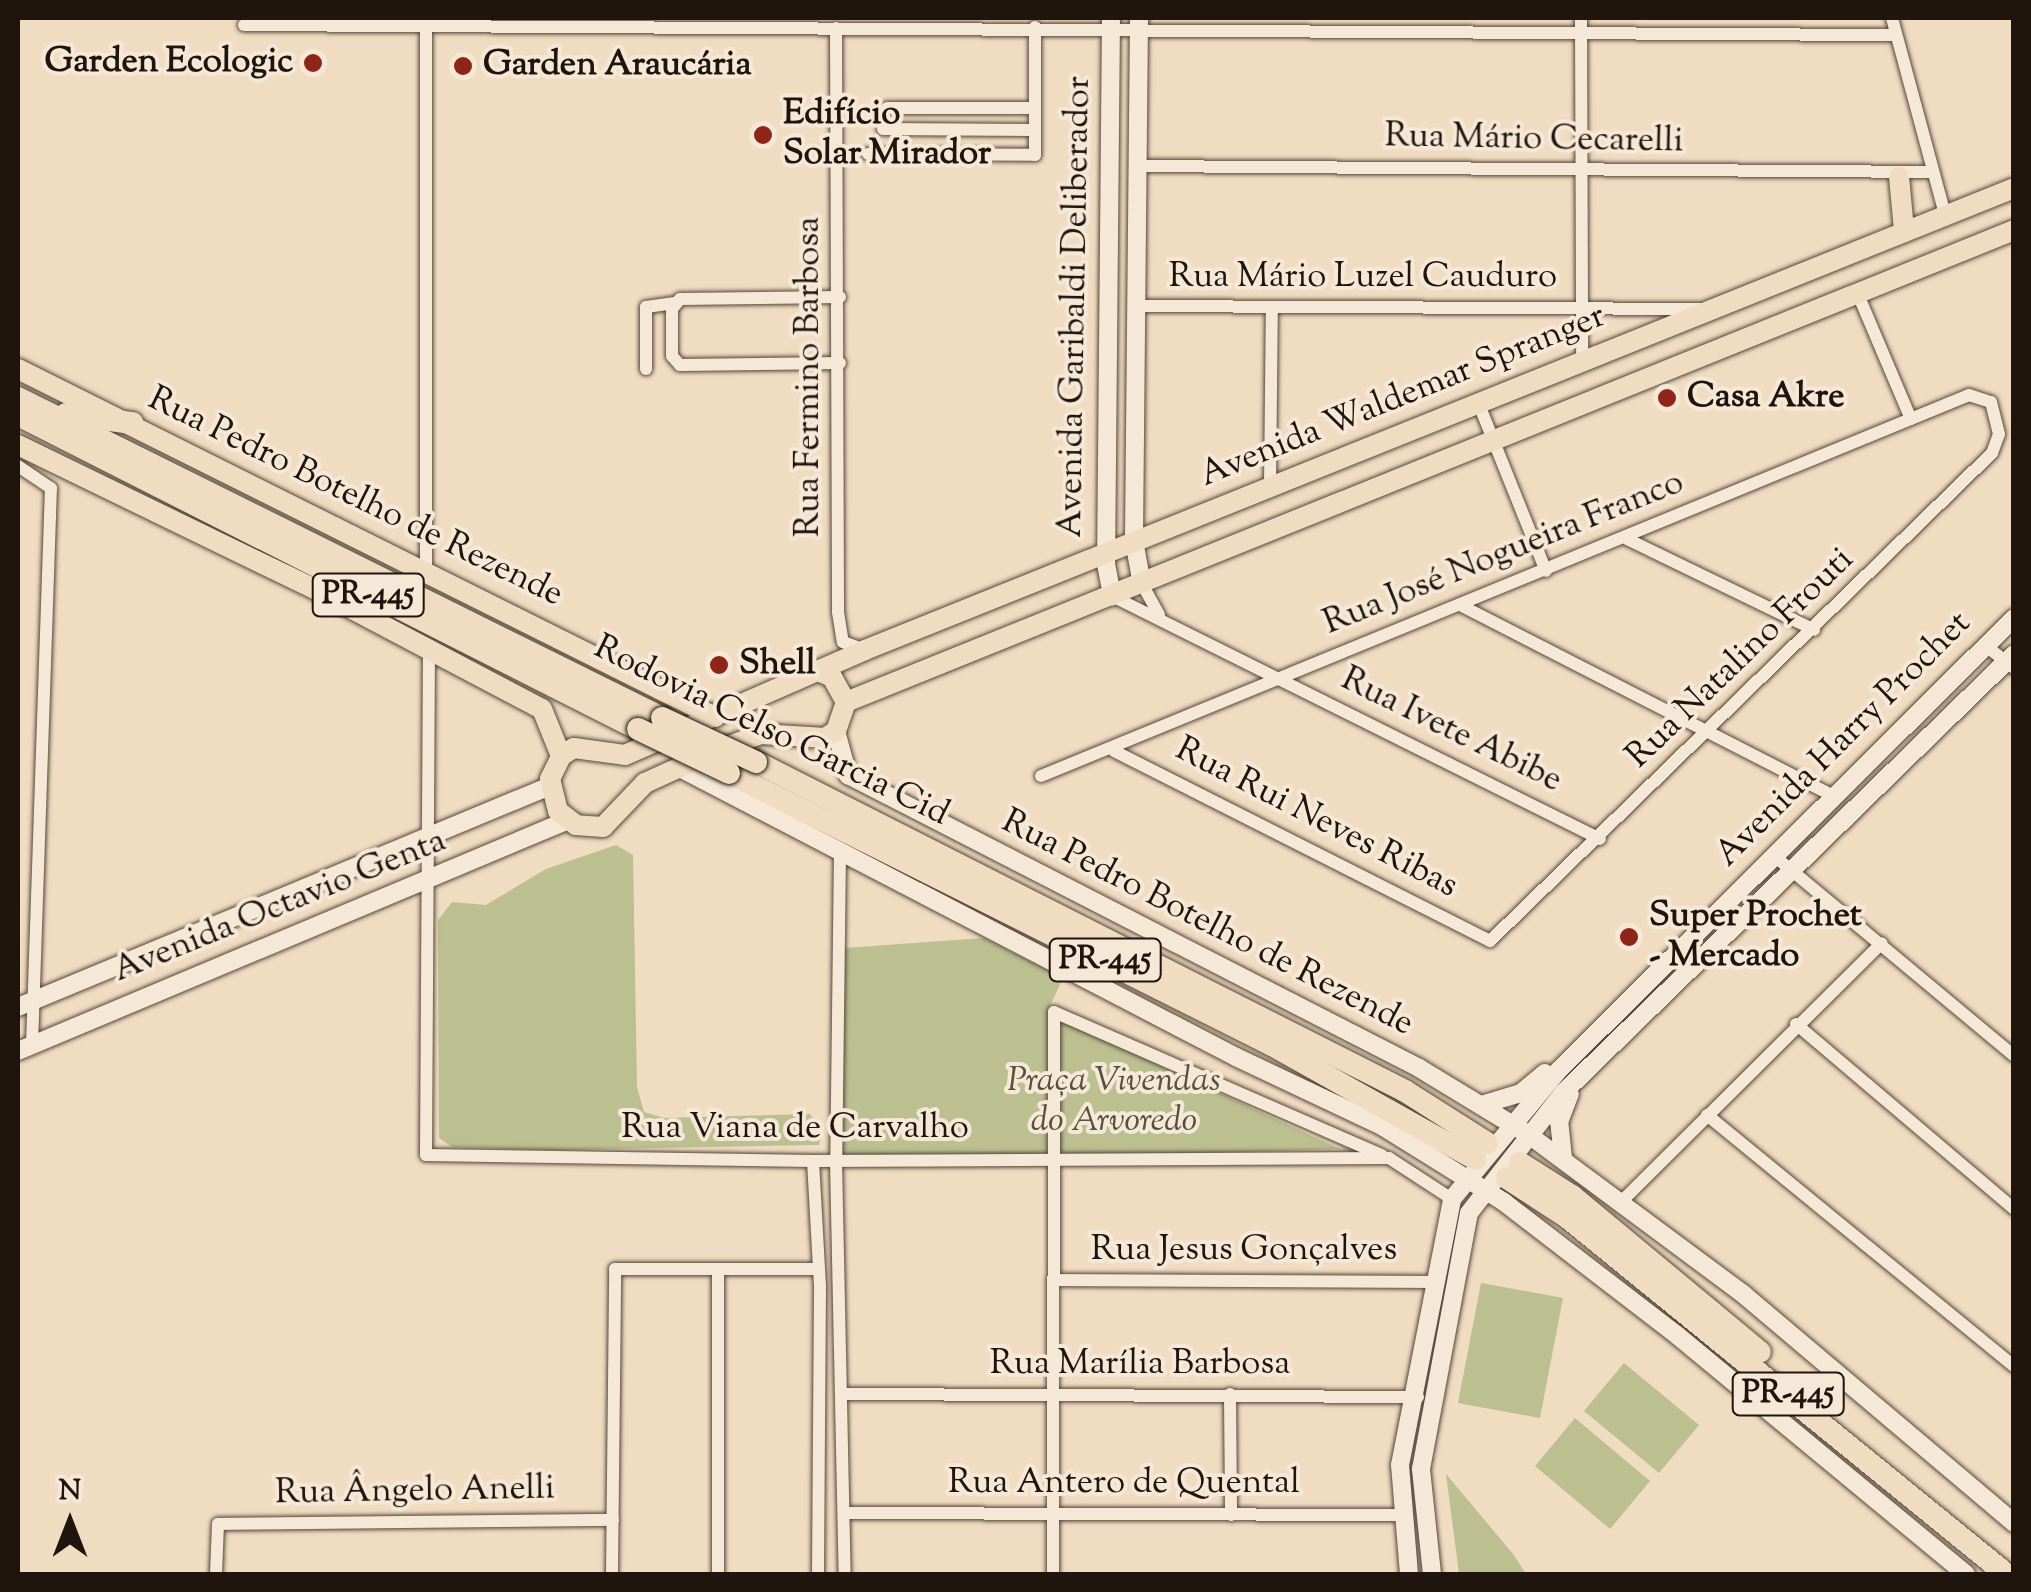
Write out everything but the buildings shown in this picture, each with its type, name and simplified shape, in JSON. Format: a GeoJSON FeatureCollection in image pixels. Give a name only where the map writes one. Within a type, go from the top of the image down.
{"type":"FeatureCollection","features":[{"type":"Feature","properties":{"kind":"highway","name":"Rodovia Celso Garcia Cid"},"geometry":{"type":"LineString","coordinates":[[18,398],[756,762],[1405,1090],[1476,1160]]}},
{"type":"Feature","properties":{"kind":"highway"},"geometry":{"type":"LineString","coordinates":[[42,410],[132,424]]}},
{"type":"Feature","properties":{"kind":"highway","name":"Rodovia Celso Garcia Cid"},"geometry":{"type":"LineString","coordinates":[[18,415],[1272,1045],[1476,1160]]}},
{"type":"Feature","properties":{"kind":"highway","name":"PR-445"},"geometry":{"type":"LineString","coordinates":[[2006,1574],[1513,1171],[1572,1196],[2014,1560]]}},
{"type":"Feature","properties":{"kind":"main road"},"geometry":{"type":"LineString","coordinates":[[1899,177],[1904,230]]}},
{"type":"Feature","properties":{"kind":"main road","name":"Avenida Waldemar Spranger"},"geometry":{"type":"LineString","coordinates":[[561,756],[585,748],[625,755],[864,650],[2014,188]]}},
{"type":"Feature","properties":{"kind":"main road","name":"Avenida Waldemar Spranger"},"geometry":{"type":"LineString","coordinates":[[846,702],[2014,230]]}},
{"type":"Feature","properties":{"kind":"main road","name":"Rua Pedro Botelho de Rezende"},"geometry":{"type":"LineString","coordinates":[[18,369],[426,568],[714,716]]}},
{"type":"Feature","properties":{"kind":"main road","name":"PR-445"},"geometry":{"type":"LineString","coordinates":[[18,445],[429,648]]}},
{"type":"Feature","properties":{"kind":"main road"},"geometry":{"type":"LineString","coordinates":[[429,648],[542,709],[559,738],[561,756],[550,786],[566,821],[602,827],[645,783],[678,767],[761,734],[810,742],[836,731],[846,702],[832,678],[818,671]]}},
{"type":"Feature","properties":{"kind":"street"},"geometry":{"type":"LineString","coordinates":[[1892,18],[1930,172],[1946,215]]}},
{"type":"Feature","properties":{"kind":"street"},"geometry":{"type":"LineString","coordinates":[[244,25],[836,28],[1006,23],[1035,28],[1112,22],[1581,24],[1894,35]]}},
{"type":"Feature","properties":{"kind":"street","name":"Avenida Garibaldi Deliberador"},"geometry":{"type":"LineString","coordinates":[[1112,22],[1106,554],[1112,596]]}},
{"type":"Feature","properties":{"kind":"street","name":"Avenida Garibaldi Deliberador"},"geometry":{"type":"LineString","coordinates":[[1139,22],[1134,540],[1142,584]]}},
{"type":"Feature","properties":{"kind":"street"},"geometry":{"type":"LineString","coordinates":[[1581,24],[1582,361]]}},
{"type":"Feature","properties":{"kind":"street"},"geometry":{"type":"LineString","coordinates":[[426,27],[426,568]]}},
{"type":"Feature","properties":{"kind":"street","name":"Rua Fermino Barbosa"},"geometry":{"type":"LineString","coordinates":[[836,28],[840,633],[843,642],[864,650]]}},
{"type":"Feature","properties":{"kind":"street"},"geometry":{"type":"LineString","coordinates":[[868,154],[1035,155],[1035,28]]}},
{"type":"Feature","properties":{"kind":"street"},"geometry":{"type":"LineString","coordinates":[[887,108],[1035,108]]}},
{"type":"Feature","properties":{"kind":"street"},"geometry":{"type":"LineString","coordinates":[[883,129],[1036,130]]}},
{"type":"Feature","properties":{"kind":"street","name":"Rua Mário Cecarelli"},"geometry":{"type":"LineString","coordinates":[[1137,166],[1582,169],[1899,177],[1930,172]]}},
{"type":"Feature","properties":{"kind":"street"},"geometry":{"type":"LineString","coordinates":[[1858,292],[1911,419]]}},
{"type":"Feature","properties":{"kind":"street"},"geometry":{"type":"LineString","coordinates":[[646,369],[646,308],[675,303],[840,297]]}},
{"type":"Feature","properties":{"kind":"street"},"geometry":{"type":"LineString","coordinates":[[675,303],[672,356],[680,365],[840,363]]}},
{"type":"Feature","properties":{"kind":"street","name":"Rua Mário Luzel Cauduro"},"geometry":{"type":"LineString","coordinates":[[1135,306],[1712,309]]}},
{"type":"Feature","properties":{"kind":"street"},"geometry":{"type":"LineString","coordinates":[[1270,486],[1272,308]]}},
{"type":"Feature","properties":{"kind":"street","name":"Rua José Nogueira Franco"},"geometry":{"type":"LineString","coordinates":[[1040,776],[1114,750],[1276,678],[1627,539],[1969,395],[1991,402]]}},
{"type":"Feature","properties":{"kind":"street"},"geometry":{"type":"LineString","coordinates":[[1478,402],[1546,572]]}},
{"type":"Feature","properties":{"kind":"street","name":"Rua Natalino Frouti"},"geometry":{"type":"LineString","coordinates":[[1490,942],[1600,839],[1992,452],[2000,434],[1991,402]]}},
{"type":"Feature","properties":{"kind":"street"},"geometry":{"type":"LineString","coordinates":[[18,466],[51,488]]}},
{"type":"Feature","properties":{"kind":"street"},"geometry":{"type":"LineString","coordinates":[[51,488],[77,474]]}},
{"type":"Feature","properties":{"kind":"street"},"geometry":{"type":"LineString","coordinates":[[25,1048],[51,488]]}},
{"type":"Feature","properties":{"kind":"street"},"geometry":{"type":"LineString","coordinates":[[1627,539],[1814,630]]}},
{"type":"Feature","properties":{"kind":"street"},"geometry":{"type":"LineString","coordinates":[[1142,584],[1168,624]]}},
{"type":"Feature","properties":{"kind":"street","name":"Rua Ivete Abibe"},"geometry":{"type":"LineString","coordinates":[[1112,596],[1600,839]]}},
{"type":"Feature","properties":{"kind":"street"},"geometry":{"type":"LineString","coordinates":[[1462,606],[1712,729],[1832,796]]}},
{"type":"Feature","properties":{"kind":"street","name":"Avenida Harry Prochet"},"geometry":{"type":"LineString","coordinates":[[1521,1130],[1773,855],[2014,618]]}},
{"type":"Feature","properties":{"kind":"street"},"geometry":{"type":"LineString","coordinates":[[1986,646],[2011,661]]}},
{"type":"Feature","properties":{"kind":"street"},"geometry":{"type":"LineString","coordinates":[[428,883],[429,648]]}},
{"type":"Feature","properties":{"kind":"street","name":"Avenida Harry Prochet"},"geometry":{"type":"LineString","coordinates":[[1574,1069],[2011,661]]}},
{"type":"Feature","properties":{"kind":"street","name":"Rua Pedro Botelho de Rezende"},"geometry":{"type":"LineString","coordinates":[[836,731],[848,776],[1420,1068],[1480,1105]]}},
{"type":"Feature","properties":{"kind":"street","name":"Rua Rui Neves Ribas"},"geometry":{"type":"LineString","coordinates":[[1114,750],[1490,942]]}},
{"type":"Feature","properties":{"kind":"street","name":"Rodovia Celso Garcia Cid"},"geometry":{"type":"LineString","coordinates":[[678,767],[1358,1114],[1476,1160],[1485,1191],[1545,1232],[1678,1336],[1966,1574]]}},
{"type":"Feature","properties":{"kind":"street","name":"Avenida Octavio Genta"},"geometry":{"type":"LineString","coordinates":[[25,1004],[550,786]]}},
{"type":"Feature","properties":{"kind":"street","name":"Avenida Octavio Genta"},"geometry":{"type":"LineString","coordinates":[[25,1048],[428,883],[566,821]]}},
{"type":"Feature","properties":{"kind":"street"},"geometry":{"type":"LineString","coordinates":[[840,852],[836,1161],[846,1394],[845,1574]]}},
{"type":"Feature","properties":{"kind":"street"},"geometry":{"type":"LineString","coordinates":[[1773,855],[2014,1056]]}},
{"type":"Feature","properties":{"kind":"street","name":"Rua Viana de Carvalho"},"geometry":{"type":"LineString","coordinates":[[428,883],[426,1155],[813,1161],[1389,1158]]}},
{"type":"Feature","properties":{"kind":"street"},"geometry":{"type":"LineString","coordinates":[[1624,1199],[1796,1024],[1882,943]]}},
{"type":"Feature","properties":{"kind":"street"},"geometry":{"type":"LineString","coordinates":[[1053,1574],[1054,1012],[1389,1158],[1452,1199]]}},
{"type":"Feature","properties":{"kind":"street"},"geometry":{"type":"LineString","coordinates":[[1796,1024],[2014,1209]]}},
{"type":"Feature","properties":{"kind":"street"},"geometry":{"type":"LineString","coordinates":[[1480,1105],[1574,1069]]}},
{"type":"Feature","properties":{"kind":"street"},"geometry":{"type":"LineString","coordinates":[[1563,1158],[1559,1122],[1574,1069]]}},
{"type":"Feature","properties":{"kind":"street"},"geometry":{"type":"LineString","coordinates":[[1480,1105],[1624,1199],[2014,1523]]}},
{"type":"Feature","properties":{"kind":"street"},"geometry":{"type":"LineString","coordinates":[[1707,1115],[2014,1366]]}},
{"type":"Feature","properties":{"kind":"street"},"geometry":{"type":"LineString","coordinates":[[1409,1574],[1400,1466],[1452,1199],[1476,1160],[1521,1130]]}},
{"type":"Feature","properties":{"kind":"street"},"geometry":{"type":"LineString","coordinates":[[1432,1574],[1421,1469],[1469,1213],[1521,1130]]}},
{"type":"Feature","properties":{"kind":"street"},"geometry":{"type":"LineString","coordinates":[[813,1161],[818,1574]]}},
{"type":"Feature","properties":{"kind":"street"},"geometry":{"type":"LineString","coordinates":[[1469,1213],[1504,1202]]}},
{"type":"Feature","properties":{"kind":"street"},"geometry":{"type":"LineString","coordinates":[[612,1574],[615,1269],[817,1269]]}},
{"type":"Feature","properties":{"kind":"street"},"geometry":{"type":"LineString","coordinates":[[718,1269],[718,1574]]}},
{"type":"Feature","properties":{"kind":"street","name":"Rua Jesus Gonçalves"},"geometry":{"type":"LineString","coordinates":[[1054,1280],[1433,1282]]}},
{"type":"Feature","properties":{"kind":"street","name":"Rua Marília Barbosa"},"geometry":{"type":"LineString","coordinates":[[846,1394],[1434,1397]]}},
{"type":"Feature","properties":{"kind":"street"},"geometry":{"type":"LineString","coordinates":[[1230,1394],[1231,1515]]}},
{"type":"Feature","properties":{"kind":"street","name":"Rua Antero de Quental"},"geometry":{"type":"LineString","coordinates":[[845,1512],[1403,1515]]}},
{"type":"Feature","properties":{"kind":"street","name":"Rua Ângelo Anelli"},"geometry":{"type":"LineString","coordinates":[[216,1574],[218,1524],[613,1520]]}},
{"type":"Feature","properties":{"kind":"green space"},"geometry":{"type":"Polygon","coordinates":[[[616,845],[633,855],[637,1087],[644,1112],[664,1118],[810,1114],[822,1132],[819,1145],[550,1150],[452,1147],[439,1138],[438,920],[452,902],[486,905],[546,869],[616,845]]]}},
{"type":"Feature","properties":{"kind":"green space"},"geometry":{"type":"Polygon","coordinates":[[[984,938],[1063,978],[1049,1008],[1047,1157],[842,1155],[845,948],[984,938]]]}},
{"type":"Feature","properties":{"kind":"green space","name":"Praça Vivendas do Arvoredo"},"geometry":{"type":"Polygon","coordinates":[[[1060,1019],[1340,1149],[1060,1157],[1060,1019]]]}},
{"type":"Feature","properties":{"kind":"green space"},"geometry":{"type":"Polygon","coordinates":[[[1481,1283],[1563,1298],[1540,1418],[1458,1403],[1481,1283]]]}},
{"type":"Feature","properties":{"kind":"green space"},"geometry":{"type":"Polygon","coordinates":[[[1624,1363],[1699,1425],[1659,1473],[1584,1411],[1624,1363]]]}},
{"type":"Feature","properties":{"kind":"green space"},"geometry":{"type":"Polygon","coordinates":[[[1575,1418],[1650,1481],[1610,1529],[1535,1466],[1575,1418]]]}},
{"type":"Feature","properties":{"kind":"green space"},"geometry":{"type":"Polygon","coordinates":[[[1446,1474],[1513,1554],[1526,1574],[1459,1574],[1446,1474]]]}},
{"type":"Feature","properties":{"kind":"place","name":"Garden Ecologic"},"geometry":{"type":"Point","coordinates":[313,63]}},
{"type":"Feature","properties":{"kind":"place","name":"Garden Araucária"},"geometry":{"type":"Point","coordinates":[463,66]}},
{"type":"Feature","properties":{"kind":"place","name":"Edifício Solar Mirador"},"geometry":{"type":"Point","coordinates":[763,135]}},
{"type":"Feature","properties":{"kind":"place","name":"Casa Akre"},"geometry":{"type":"Point","coordinates":[1667,398]}},
{"type":"Feature","properties":{"kind":"place","name":"Shell"},"geometry":{"type":"Point","coordinates":[719,665]}},
{"type":"Feature","properties":{"kind":"place","name":"Super Prochet - Mercado"},"geometry":{"type":"Point","coordinates":[1629,937]}}]}
